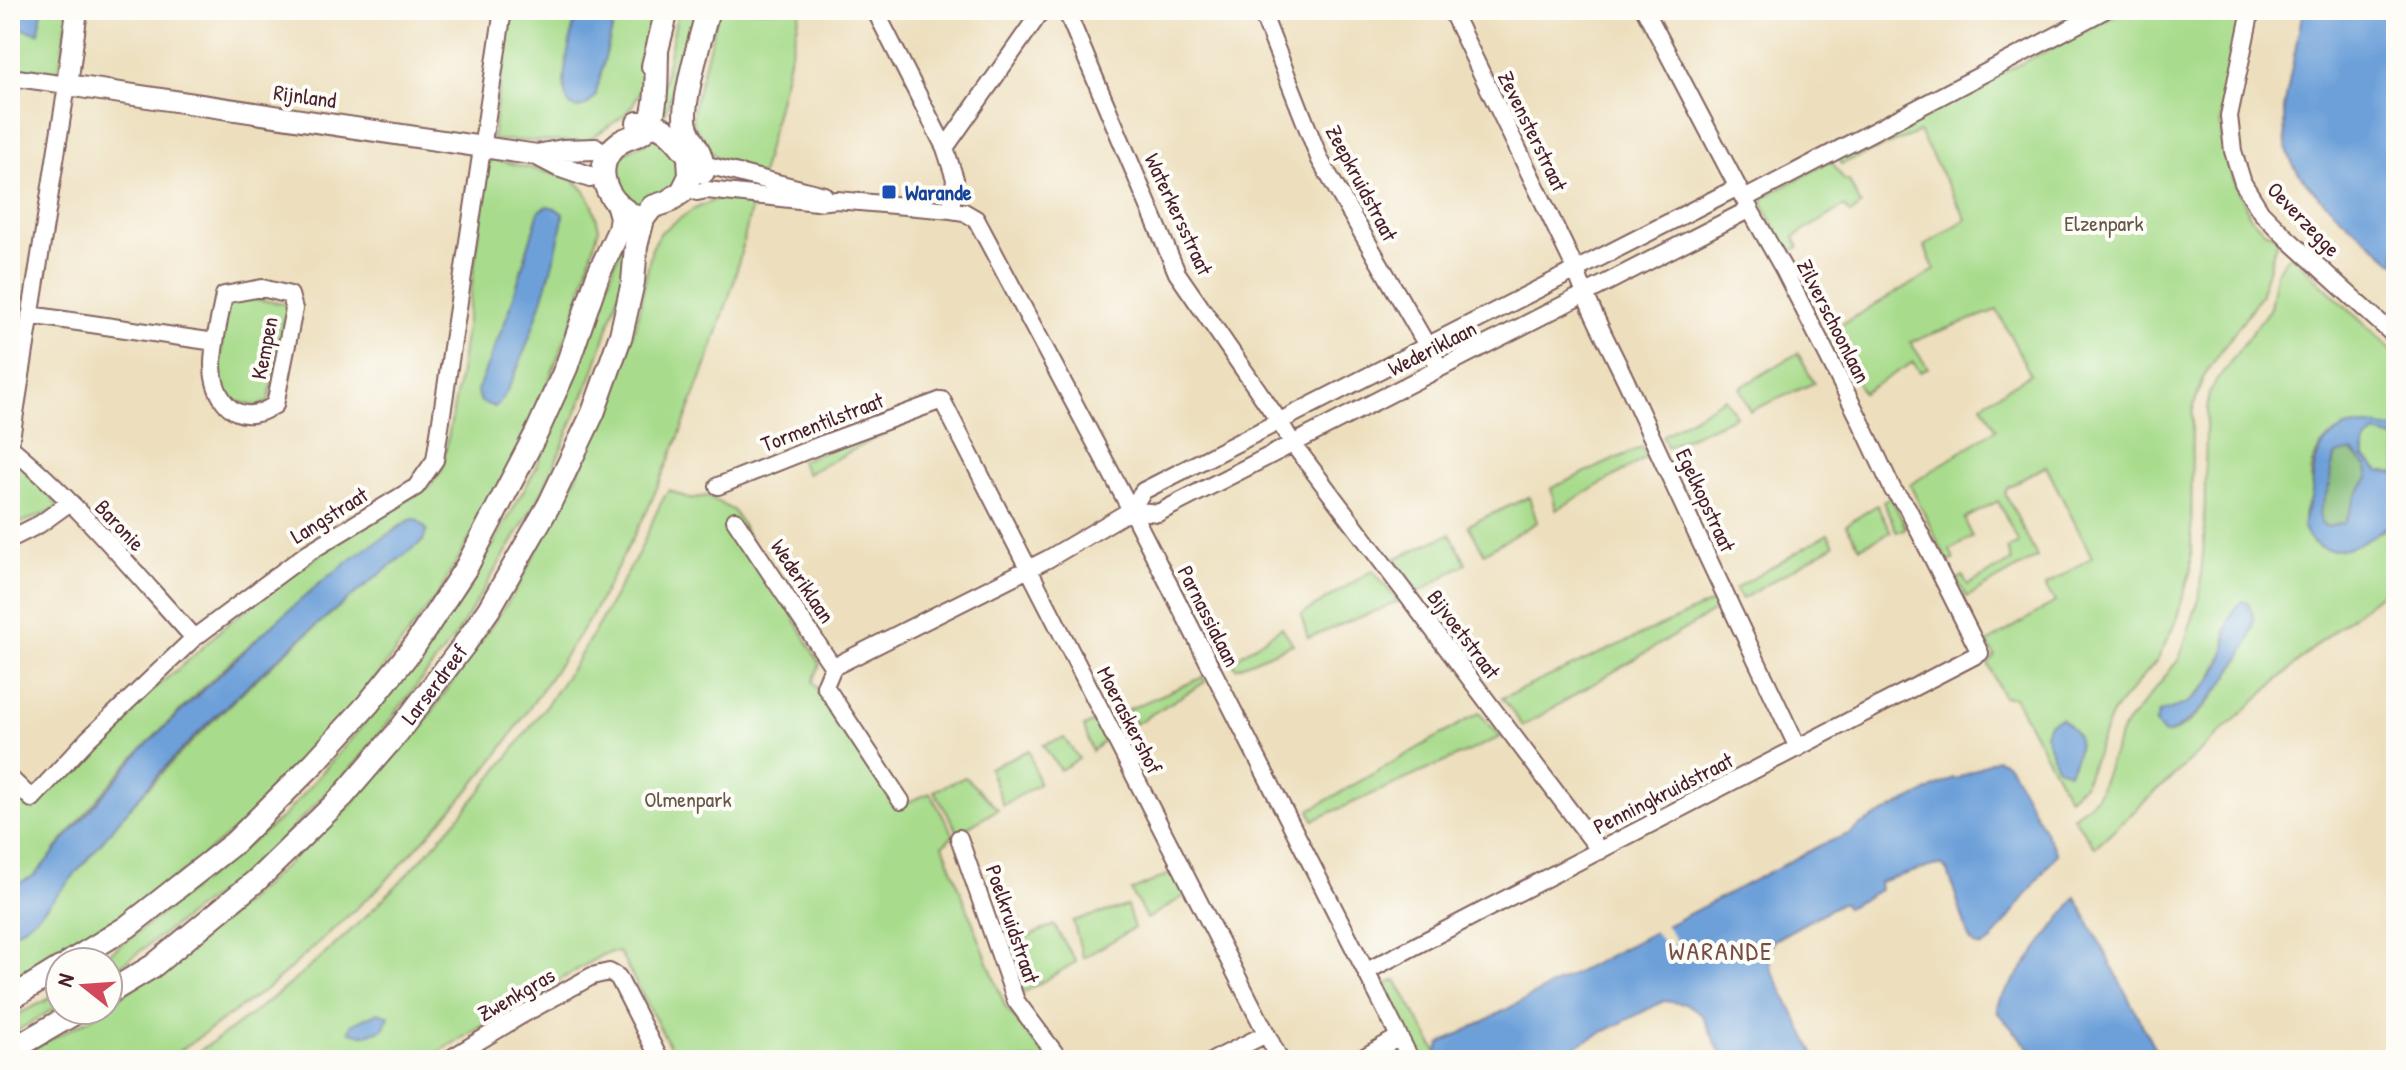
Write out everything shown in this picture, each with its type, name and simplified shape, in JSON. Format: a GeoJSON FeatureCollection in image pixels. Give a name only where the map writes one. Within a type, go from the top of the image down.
{"type":"FeatureCollection","features":[{"type":"Feature","properties":{"kind":"main road"},"geometry":{"type":"LineString","coordinates":[[603,192],[603,169],[613,149],[624,140],[639,136],[667,10]]}},
{"type":"Feature","properties":{"kind":"main road"},"geometry":{"type":"LineString","coordinates":[[682,135],[692,69],[708,10]]}},
{"type":"Feature","properties":{"kind":"main road"},"geometry":{"type":"LineString","coordinates":[[603,192],[596,149],[606,136],[642,123],[682,135],[698,148],[696,161],[682,192],[652,207],[650,219]]}},
{"type":"Feature","properties":{"kind":"main road"},"geometry":{"type":"LineString","coordinates":[[603,192],[650,219],[677,213],[697,192],[702,178],[696,161]]}},
{"type":"Feature","properties":{"kind":"main road","name":"Larserdreef"},"geometry":{"type":"LineString","coordinates":[[96,946],[127,927],[234,843],[315,762],[413,648],[467,566],[531,444],[566,368],[598,275],[619,230],[621,217],[603,192]]}},
{"type":"Feature","properties":{"kind":"main road","name":"Larserdreef"},"geometry":{"type":"LineString","coordinates":[[124,983],[153,966],[257,880],[342,797],[398,732],[489,609],[549,505],[593,413],[621,335],[633,282],[636,246],[650,219]]}},
{"type":"Feature","properties":{"kind":"main road"},"geometry":{"type":"LineString","coordinates":[[10,999],[44,978]]}},
{"type":"Feature","properties":{"kind":"main road"},"geometry":{"type":"LineString","coordinates":[[10,1051],[53,1026]]}},
{"type":"Feature","properties":{"kind":"street"},"geometry":{"type":"LineString","coordinates":[[67,85],[77,10]]}},
{"type":"Feature","properties":{"kind":"street","name":"Langstraat"},"geometry":{"type":"LineString","coordinates":[[10,778],[32,799],[88,739],[194,638],[309,552],[416,487],[435,460],[503,10]]}},
{"type":"Feature","properties":{"kind":"street"},"geometry":{"type":"LineString","coordinates":[[875,10],[945,148],[955,179],[951,210]]}},
{"type":"Feature","properties":{"kind":"street"},"geometry":{"type":"LineString","coordinates":[[945,148],[1042,10]]}},
{"type":"Feature","properties":{"kind":"street","name":"Waterkersstraat"},"geometry":{"type":"LineString","coordinates":[[1066,10],[1177,273],[1293,444]]}},
{"type":"Feature","properties":{"kind":"street","name":"Zeepkruidstraat"},"geometry":{"type":"LineString","coordinates":[[1261,10],[1320,160],[1440,368]]}},
{"type":"Feature","properties":{"kind":"street","name":"Zevensterstraat"},"geometry":{"type":"LineString","coordinates":[[1451,10],[1576,270]]}},
{"type":"Feature","properties":{"kind":"street","name":"Zilverschoonlaan"},"geometry":{"type":"LineString","coordinates":[[1645,10],[1832,364],[1893,490],[1907,507],[1980,653]]}},
{"type":"Feature","properties":{"kind":"street","name":"Oeverzegge"},"geometry":{"type":"LineString","coordinates":[[2251,10],[2229,116],[2233,151],[2243,183],[2261,212],[2396,337]]}},
{"type":"Feature","properties":{"kind":"street","name":"Wederiklaan"},"geometry":{"type":"LineString","coordinates":[[1131,510],[1158,513],[1293,444],[1584,294],[1744,198],[2101,11]]}},
{"type":"Feature","properties":{"kind":"street","name":"Rijnland"},"geometry":{"type":"LineString","coordinates":[[10,77],[537,155],[603,192]]}},
{"type":"Feature","properties":{"kind":"street","name":"Baronie"},"geometry":{"type":"LineString","coordinates":[[67,85],[10,446],[69,503],[194,638]]}},
{"type":"Feature","properties":{"kind":"street","name":"Rijnland"},"geometry":{"type":"LineString","coordinates":[[537,155],[596,149]]}},
{"type":"Feature","properties":{"kind":"street","name":"Parnassialaan"},"geometry":{"type":"LineString","coordinates":[[696,161],[837,200]]}},
{"type":"Feature","properties":{"kind":"street","name":"Parnassialaan"},"geometry":{"type":"LineString","coordinates":[[697,192],[707,190],[817,202],[837,200],[951,210],[964,212],[976,219],[1131,510],[1411,1060]]}},
{"type":"Feature","properties":{"kind":"street","name":"Wederiklaan"},"geometry":{"type":"LineString","coordinates":[[901,801],[825,686],[833,667],[1028,568],[1131,510],[1143,491],[1576,270],[1744,198]]}},
{"type":"Feature","properties":{"kind":"street","name":"Egelkopstraat"},"geometry":{"type":"LineString","coordinates":[[1576,270],[1584,294],[1798,748]]}},
{"type":"Feature","properties":{"kind":"street","name":"Kempen"},"geometry":{"type":"LineString","coordinates":[[262,288],[290,295],[294,309],[275,405],[256,414],[239,413],[224,404],[217,390],[212,366],[215,342],[224,295],[262,288]]}},
{"type":"Feature","properties":{"kind":"street"},"geometry":{"type":"LineString","coordinates":[[30,315],[215,342]]}},
{"type":"Feature","properties":{"kind":"street","name":"Tormentilstraat"},"geometry":{"type":"LineString","coordinates":[[718,486],[942,400]]}},
{"type":"Feature","properties":{"kind":"street","name":"Moeraskershof"},"geometry":{"type":"LineString","coordinates":[[942,400],[1280,1060]]}},
{"type":"Feature","properties":{"kind":"street","name":"Bijvoetstraat"},"geometry":{"type":"LineString","coordinates":[[1293,444],[1600,851]]}},
{"type":"Feature","properties":{"kind":"street"},"geometry":{"type":"LineString","coordinates":[[10,539],[40,524],[69,503]]}},
{"type":"Feature","properties":{"kind":"street","name":"Wederiklaan"},"geometry":{"type":"LineString","coordinates":[[735,520],[833,667]]}},
{"type":"Feature","properties":{"kind":"street","name":"Penningkruidstraat"},"geometry":{"type":"LineString","coordinates":[[1367,971],[1980,653]]}},
{"type":"Feature","properties":{"kind":"street","name":"Poelkruidstraat"},"geometry":{"type":"LineString","coordinates":[[959,838],[1016,1001],[1060,1060]]}},
{"type":"Feature","properties":{"kind":"street","name":"Zwenkgras"},"geometry":{"type":"LineString","coordinates":[[448,1060],[592,976],[609,972],[618,977],[660,1060]]}},
{"type":"Feature","properties":{"kind":"street"},"geometry":{"type":"LineString","coordinates":[[1214,1060],[1266,1034]]}},
{"type":"Feature","properties":{"kind":"street"},"geometry":{"type":"LineString","coordinates":[[1359,1060],[1399,1037]]}},
{"type":"Feature","properties":{"kind":"green space"},"geometry":{"type":"Polygon","coordinates":[[[42,10],[69,10],[58,77],[10,70],[10,26],[38,33],[42,10]]]}},
{"type":"Feature","properties":{"kind":"green space"},"geometry":{"type":"Polygon","coordinates":[[[509,10],[577,10],[564,80],[574,107],[581,107],[595,97],[617,10],[658,10],[639,93],[632,106],[586,142],[492,140],[509,10]]]}},
{"type":"Feature","properties":{"kind":"green space"},"geometry":{"type":"Polygon","coordinates":[[[678,10],[698,10],[663,120],[657,117],[678,10]]]}},
{"type":"Feature","properties":{"kind":"green space"},"geometry":{"type":"Polygon","coordinates":[[[719,10],[801,10],[761,176],[723,163],[710,151],[692,122],[719,10]]]}},
{"type":"Feature","properties":{"kind":"green space","name":"Elzenpark"},"geometry":{"type":"Polygon","coordinates":[[[2126,10],[2242,10],[2220,126],[2229,169],[2251,218],[2278,237],[2260,296],[2203,377],[2192,412],[2191,569],[2176,621],[2158,659],[2112,713],[2084,784],[2069,798],[2014,697],[2003,697],[1988,664],[1995,656],[1987,643],[2055,602],[2045,586],[2092,557],[2046,466],[2008,487],[2005,493],[2037,557],[1967,597],[1957,580],[1963,576],[1968,585],[2012,561],[2007,549],[2019,543],[1998,501],[1964,519],[1973,537],[1950,550],[1954,560],[1948,562],[1910,485],[1996,429],[1982,404],[2030,374],[1997,310],[1910,342],[1928,368],[1920,372],[1913,362],[1863,393],[1830,331],[1935,270],[1924,246],[1966,219],[1919,132],[1841,164],[1839,156],[2126,10]]]}},
{"type":"Feature","properties":{"kind":"green space"},"geometry":{"type":"Polygon","coordinates":[[[653,137],[672,153],[678,176],[668,190],[639,205],[621,189],[615,174],[616,167],[625,153],[653,137]]]}},
{"type":"Feature","properties":{"kind":"green space"},"geometry":{"type":"Polygon","coordinates":[[[489,158],[573,179],[593,205],[599,228],[573,320],[524,442],[440,591],[337,730],[259,810],[141,906],[74,946],[44,946],[44,964],[10,984],[10,786],[33,810],[84,752],[228,623],[327,549],[430,486],[442,470],[459,379],[489,158]],[[547,206],[539,211],[510,309],[501,401],[530,333],[544,286],[563,214],[547,206]],[[407,521],[371,546],[236,657],[131,761],[54,851],[77,870],[156,779],[240,695],[329,615],[423,541],[426,530],[423,525],[407,521]]]}},
{"type":"Feature","properties":{"kind":"green space"},"geometry":{"type":"Polygon","coordinates":[[[1831,161],[1844,180],[1849,181],[1861,206],[1850,214],[1844,206],[1794,237],[1799,247],[1788,253],[1763,204],[1764,197],[1831,161]]]}},
{"type":"Feature","properties":{"kind":"green space"},"geometry":{"type":"Polygon","coordinates":[[[717,199],[753,200],[734,282],[708,360],[647,511],[591,617],[501,750],[464,796],[384,883],[273,984],[167,1060],[11,1060],[77,1026],[124,1026],[124,994],[229,917],[348,808],[429,716],[512,596],[576,478],[635,328],[652,248],[661,232],[692,210],[717,199]]]}},
{"type":"Feature","properties":{"kind":"green space"},"geometry":{"type":"Polygon","coordinates":[[[629,223],[635,224],[618,297],[592,376],[544,489],[457,634],[358,761],[280,841],[242,875],[124,963],[124,946],[119,946],[284,816],[398,685],[469,588],[535,470],[579,365],[629,223]]]}},
{"type":"Feature","properties":{"kind":"green space"},"geometry":{"type":"Polygon","coordinates":[[[2290,254],[2396,354],[2396,430],[2350,428],[2330,437],[2315,457],[2312,496],[2304,522],[2309,536],[2320,548],[2383,531],[2396,518],[2396,582],[2321,641],[2095,847],[2073,817],[2097,796],[2122,730],[2179,659],[2199,599],[2209,391],[2270,308],[2276,273],[2290,254]],[[2226,628],[2225,650],[2210,682],[2186,704],[2159,713],[2165,734],[2190,722],[2202,709],[2251,638],[2226,628]]]}},
{"type":"Feature","properties":{"kind":"green space"},"geometry":{"type":"Polygon","coordinates":[[[228,295],[285,304],[287,308],[266,403],[255,406],[235,401],[224,392],[218,377],[228,295]]]}},
{"type":"Feature","properties":{"kind":"green space"},"geometry":{"type":"Polygon","coordinates":[[[1798,353],[1814,383],[1750,411],[1740,388],[1798,353]]]}},
{"type":"Feature","properties":{"kind":"green space"},"geometry":{"type":"Polygon","coordinates":[[[1725,398],[1736,416],[1667,447],[1662,436],[1725,398]]]}},
{"type":"Feature","properties":{"kind":"green space"},"geometry":{"type":"Polygon","coordinates":[[[916,417],[807,474],[800,461],[916,417]]]}},
{"type":"Feature","properties":{"kind":"green space"},"geometry":{"type":"Polygon","coordinates":[[[2376,433],[2396,439],[2396,474],[2379,471],[2364,457],[2366,443],[2376,433]]]}},
{"type":"Feature","properties":{"kind":"green space"},"geometry":{"type":"Polygon","coordinates":[[[1642,447],[1647,457],[1556,510],[1551,488],[1642,447]]]}},
{"type":"Feature","properties":{"kind":"green space"},"geometry":{"type":"Polygon","coordinates":[[[2352,451],[2367,467],[2369,478],[2356,496],[2345,523],[2328,527],[2320,524],[2319,513],[2330,484],[2336,454],[2352,451]]]}},
{"type":"Feature","properties":{"kind":"green space"},"geometry":{"type":"Polygon","coordinates":[[[10,456],[41,484],[59,508],[10,527],[10,456]]]}},
{"type":"Feature","properties":{"kind":"green space","name":"Olmenpark"},"geometry":{"type":"Polygon","coordinates":[[[669,490],[689,499],[707,496],[734,511],[820,664],[813,682],[896,807],[930,793],[954,835],[943,845],[1005,1006],[1049,1060],[677,1060],[620,953],[611,952],[425,1060],[185,1060],[295,980],[347,934],[444,834],[489,781],[570,671],[640,550],[669,490]]]}},
{"type":"Feature","properties":{"kind":"green space"},"geometry":{"type":"Polygon","coordinates":[[[1529,497],[1537,522],[1484,553],[1468,525],[1529,497]]]}},
{"type":"Feature","properties":{"kind":"green space"},"geometry":{"type":"Polygon","coordinates":[[[1891,497],[1906,528],[1897,532],[1883,502],[1891,497]]]}},
{"type":"Feature","properties":{"kind":"green space"},"geometry":{"type":"Polygon","coordinates":[[[1877,505],[1891,532],[1860,547],[1846,525],[1877,505]]]}},
{"type":"Feature","properties":{"kind":"green space"},"geometry":{"type":"Polygon","coordinates":[[[1450,534],[1466,563],[1419,592],[1394,559],[1450,534]]]}},
{"type":"Feature","properties":{"kind":"green space"},"geometry":{"type":"Polygon","coordinates":[[[1828,534],[1834,545],[1742,599],[1735,589],[1828,534]]]}},
{"type":"Feature","properties":{"kind":"green space"},"geometry":{"type":"Polygon","coordinates":[[[1373,570],[1398,602],[1308,638],[1301,615],[1373,570]]]}},
{"type":"Feature","properties":{"kind":"green space"},"geometry":{"type":"Polygon","coordinates":[[[1715,601],[1718,609],[1523,726],[1502,698],[1715,601]]]}},
{"type":"Feature","properties":{"kind":"green space"},"geometry":{"type":"Polygon","coordinates":[[[1282,627],[1293,644],[1236,668],[1232,661],[1282,627]]]}},
{"type":"Feature","properties":{"kind":"green space"},"geometry":{"type":"Polygon","coordinates":[[[1203,677],[1205,682],[1135,724],[1127,710],[1203,677]]]}},
{"type":"Feature","properties":{"kind":"green space"},"geometry":{"type":"Polygon","coordinates":[[[1479,713],[1501,737],[1314,820],[1310,810],[1479,713]]]}},
{"type":"Feature","properties":{"kind":"green space"},"geometry":{"type":"Polygon","coordinates":[[[1096,721],[1104,741],[1092,751],[1084,727],[1096,721]]]}},
{"type":"Feature","properties":{"kind":"green space"},"geometry":{"type":"Polygon","coordinates":[[[1064,738],[1079,759],[1060,770],[1043,745],[1064,738]]]}},
{"type":"Feature","properties":{"kind":"green space"},"geometry":{"type":"Polygon","coordinates":[[[1029,750],[1039,784],[1003,805],[989,768],[1029,750]]]}},
{"type":"Feature","properties":{"kind":"green space"},"geometry":{"type":"Polygon","coordinates":[[[965,777],[998,809],[959,833],[934,791],[965,777]]]}},
{"type":"Feature","properties":{"kind":"green space"},"geometry":{"type":"Polygon","coordinates":[[[1174,872],[1186,895],[1147,919],[1131,891],[1174,872]]]}},
{"type":"Feature","properties":{"kind":"green space"},"geometry":{"type":"Polygon","coordinates":[[[1127,906],[1134,928],[1083,958],[1073,921],[1127,906]]]}},
{"type":"Feature","properties":{"kind":"green space"},"geometry":{"type":"Polygon","coordinates":[[[1054,925],[1076,962],[1023,993],[1007,946],[1054,925]]]}},
{"type":"Feature","properties":{"kind":"green space"},"geometry":{"type":"Polygon","coordinates":[[[1396,980],[1440,1060],[1421,1060],[1382,986],[1396,980]]]}},
{"type":"Feature","properties":{"kind":"green space"},"geometry":{"type":"Polygon","coordinates":[[[44,1001],[44,1015],[10,1035],[10,1018],[44,1001]]]}},
{"type":"Feature","properties":{"kind":"water"},"geometry":{"type":"Polygon","coordinates":[[[10,10],[42,10],[39,33],[10,26],[10,10]]]}},
{"type":"Feature","properties":{"kind":"water"},"geometry":{"type":"Polygon","coordinates":[[[577,10],[617,10],[595,97],[580,108],[568,102],[564,78],[577,10]]]}},
{"type":"Feature","properties":{"kind":"water"},"geometry":{"type":"Polygon","coordinates":[[[2303,10],[2396,10],[2396,264],[2308,185],[2290,158],[2285,140],[2284,108],[2303,10]]]}},
{"type":"Feature","properties":{"kind":"water"},"geometry":{"type":"Polygon","coordinates":[[[547,206],[563,214],[555,256],[526,347],[515,374],[495,407],[481,402],[477,391],[510,309],[539,211],[547,206]]]}},
{"type":"Feature","properties":{"kind":"water"},"geometry":{"type":"Polygon","coordinates":[[[2354,426],[2396,430],[2396,439],[2376,433],[2372,436],[2366,443],[2364,457],[2379,471],[2396,474],[2396,518],[2357,544],[2334,550],[2323,548],[2312,541],[2304,527],[2318,455],[2334,434],[2354,426]],[[2352,451],[2336,455],[2319,513],[2321,524],[2328,527],[2345,523],[2356,496],[2369,478],[2367,467],[2352,451]]]}},
{"type":"Feature","properties":{"kind":"water"},"geometry":{"type":"Polygon","coordinates":[[[412,519],[427,530],[423,541],[322,620],[226,705],[150,784],[56,897],[10,936],[10,887],[34,876],[142,749],[321,582],[412,519]]]}},
{"type":"Feature","properties":{"kind":"water"},"geometry":{"type":"Polygon","coordinates":[[[2242,601],[2248,603],[2254,620],[2252,633],[2234,668],[2191,719],[2165,734],[2155,724],[2159,713],[2188,702],[2212,678],[2224,653],[2230,617],[2242,601]]]}},
{"type":"Feature","properties":{"kind":"water"},"geometry":{"type":"Polygon","coordinates":[[[2061,718],[2074,731],[2078,742],[2069,772],[2057,768],[2045,733],[2049,723],[2061,718]]]}},
{"type":"Feature","properties":{"kind":"water"},"geometry":{"type":"Polygon","coordinates":[[[1996,759],[2011,768],[2057,854],[1991,942],[1982,947],[1974,945],[1969,938],[1948,871],[1941,865],[1879,882],[1880,890],[1847,908],[1841,903],[1774,940],[1769,954],[1771,969],[1818,1060],[1724,1060],[1702,1015],[1686,1004],[1664,1001],[1548,1060],[1440,1060],[1437,1053],[1440,1044],[1821,845],[1851,833],[1860,825],[1996,759]]]}},
{"type":"Feature","properties":{"kind":"water"},"geometry":{"type":"Polygon","coordinates":[[[2076,897],[2161,1060],[2040,1060],[1998,1013],[2000,999],[2076,897]]]}},
{"type":"Feature","properties":{"kind":"water"},"geometry":{"type":"Polygon","coordinates":[[[378,1012],[389,1016],[383,1029],[366,1034],[349,1031],[351,1025],[378,1012]]]}},
{"type":"Feature","properties":{"kind":"pier"},"geometry":{"type":"Polygon","coordinates":[[[1664,923],[1677,942],[1668,950],[1653,929],[1664,923]]]}},
{"type":"Feature","properties":{"kind":"place","name":"Warande"},"geometry":{"type":"Point","coordinates":[889,192]}},
{"type":"Feature","properties":{"kind":"district","name":"WARANDE"},"geometry":{"type":"Point","coordinates":[1721,950]}}]}
